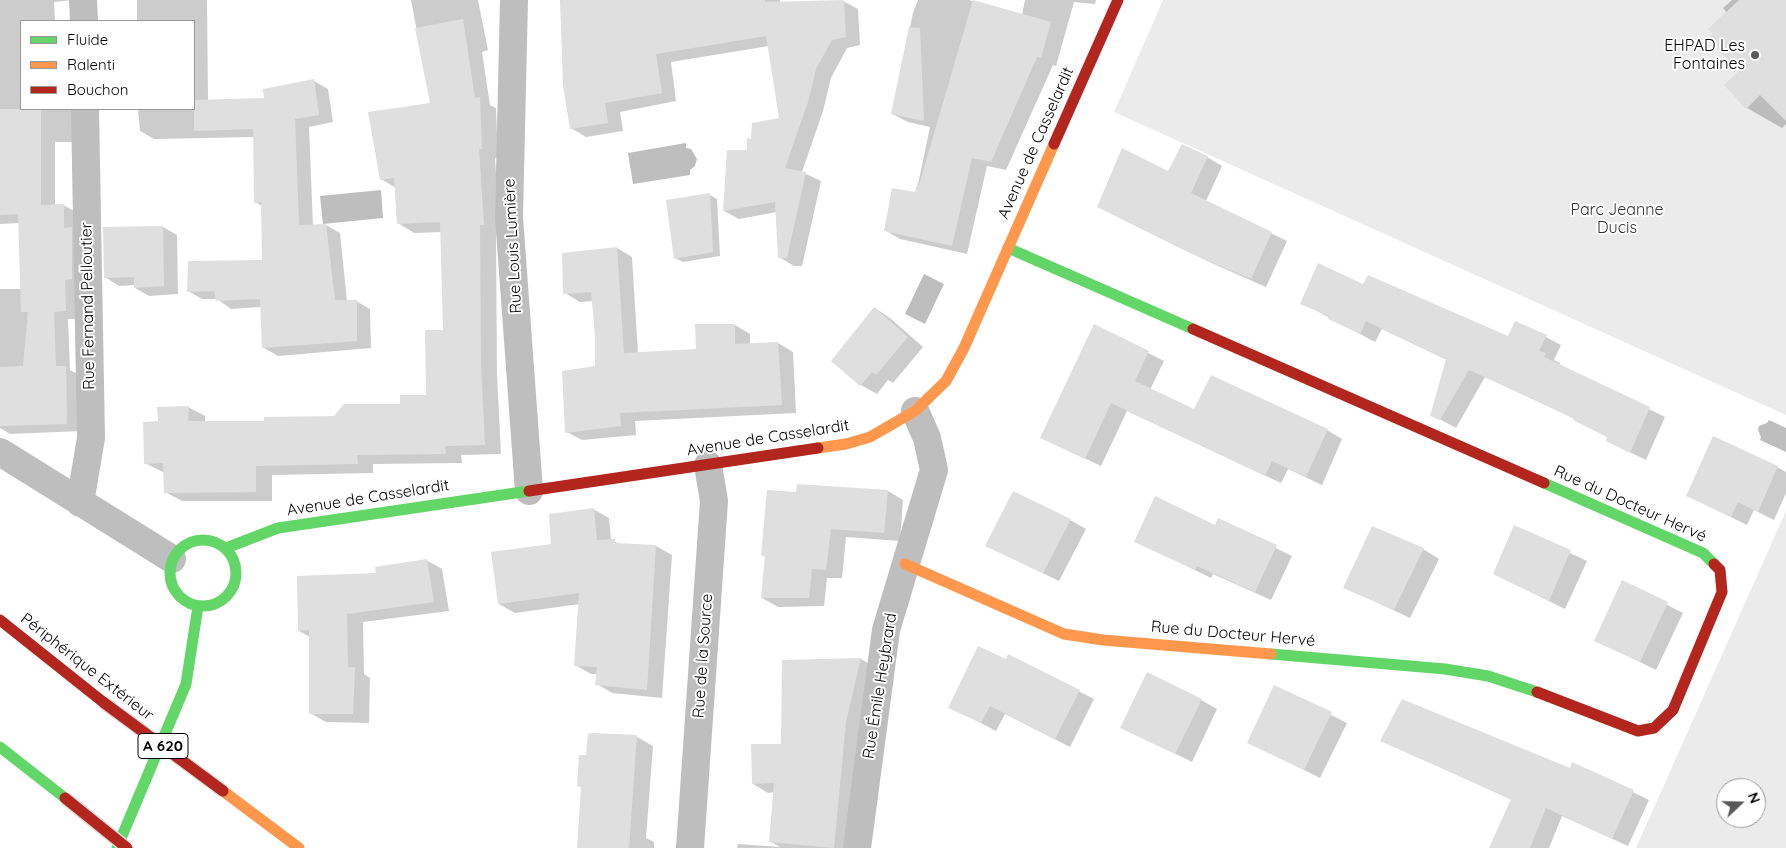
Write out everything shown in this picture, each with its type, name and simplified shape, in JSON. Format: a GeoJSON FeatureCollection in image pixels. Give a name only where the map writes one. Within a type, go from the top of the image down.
{"type":"FeatureCollection","features":[{"type":"Feature","properties":{"kind":"main road","name":"Avenue de Casselardit"},"geometry":{"type":"LineString","coordinates":[[226,548],[278,528],[846,444],[870,437],[915,411],[946,382],[964,348],[1118,0]]}},
{"type":"Feature","properties":{"kind":"main road","name":"Rue du Docteur Hervé"},"geometry":{"type":"LineString","coordinates":[[905,564],[1064,634],[1103,640],[1446,669],[1488,676],[1522,686],[1638,731],[1654,728],[1674,710],[1722,592],[1720,570],[1703,553],[1008,248]]}},
{"type":"Feature","properties":{"kind":"main road"},"geometry":{"type":"LineString","coordinates":[[203,539],[215,542],[226,548],[233,557],[236,567],[233,588],[227,596],[218,602],[198,606],[186,602],[177,594],[171,583],[169,571],[172,559],[180,548],[190,541],[203,539]]}},
{"type":"Feature","properties":{"kind":"main road"},"geometry":{"type":"LineString","coordinates":[[116,848],[186,684],[198,606]]}},
{"type":"Feature","properties":{"kind":"main road","name":"Périphérique Extérieur"},"geometry":{"type":"LineString","coordinates":[[0,620],[103,702],[299,848]]}},
{"type":"Feature","properties":{"kind":"main road"},"geometry":{"type":"LineString","coordinates":[[0,747],[127,848]]}},
{"type":"Feature","properties":{"kind":"street"},"geometry":{"type":"LineString","coordinates":[[83,0],[84,20]]}},
{"type":"Feature","properties":{"kind":"street","name":"Rue Louis Lumière"},"geometry":{"type":"LineString","coordinates":[[514,0],[509,217],[529,491]]}},
{"type":"Feature","properties":{"kind":"street","name":"Rue Fernand Pelloutier"},"geometry":{"type":"LineString","coordinates":[[80,503],[91,438],[85,110]]}},
{"type":"Feature","properties":{"kind":"street","name":"Rue Émile Heybrard"},"geometry":{"type":"LineString","coordinates":[[857,848],[886,630],[934,470],[927,438],[915,411]]}},
{"type":"Feature","properties":{"kind":"street"},"geometry":{"type":"LineString","coordinates":[[0,452],[172,559]]}},
{"type":"Feature","properties":{"kind":"street","name":"Rue de la Source"},"geometry":{"type":"LineString","coordinates":[[690,848],[714,501],[708,465]]}},
{"type":"Feature","properties":{"kind":"green space","name":"Parc Jeanne Ducis"},"geometry":{"type":"Polygon","coordinates":[[[1163,0],[1786,0],[1786,415],[1114,112],[1163,0]]]}},
{"type":"Feature","properties":{"kind":"green space"},"geometry":{"type":"Polygon","coordinates":[[[1786,511],[1786,848],[1636,848],[1786,511]]]}},
{"type":"Feature","properties":{"kind":"shaded area"},"geometry":{"type":"Polygon","coordinates":[[[686,143],[686,148],[691,149],[697,159],[695,166],[690,170],[690,175],[633,184],[628,153],[686,143]]]}},
{"type":"Feature","properties":{"kind":"shaded area"},"geometry":{"type":"Polygon","coordinates":[[[381,190],[383,218],[323,224],[320,196],[381,190]]]}},
{"type":"Feature","properties":{"kind":"shaded area"},"geometry":{"type":"Polygon","coordinates":[[[924,274],[944,284],[925,324],[905,314],[924,274]]]}},
{"type":"Feature","properties":{"kind":"shaded area"},"geometry":{"type":"Polygon","coordinates":[[[1769,420],[1786,428],[1786,452],[1760,440],[1759,426],[1767,423],[1769,420]]]}},
{"type":"Feature","properties":{"kind":"building"},"geometry":{"type":"Polygon","coordinates":[[[560,0],[765,0],[765,2],[844,0],[846,37],[832,40],[816,69],[808,102],[785,168],[806,172],[787,258],[778,258],[775,202],[723,211],[727,150],[747,150],[747,138],[751,139],[752,123],[779,118],[766,36],[656,54],[662,93],[605,103],[608,123],[570,129],[563,86],[560,0]]]}},
{"type":"Feature","properties":{"kind":"building"},"geometry":{"type":"Polygon","coordinates":[[[973,0],[1051,22],[1041,58],[1037,57],[991,162],[972,158],[952,246],[884,231],[892,188],[915,192],[917,184],[919,185],[973,0]]]}},
{"type":"Feature","properties":{"kind":"building","name":"EHPAD Les Fontaines"},"geometry":{"type":"Polygon","coordinates":[[[1739,0],[1786,0],[1786,121],[1760,95],[1746,109],[1724,85],[1739,71],[1708,38],[1713,34],[1708,29],[1739,0]]]}},
{"type":"Feature","properties":{"kind":"building"},"geometry":{"type":"Polygon","coordinates":[[[463,19],[475,98],[480,97],[482,149],[479,149],[484,225],[480,225],[481,364],[485,445],[445,446],[446,454],[357,455],[358,464],[256,466],[256,492],[164,493],[163,463],[144,464],[143,422],[158,421],[157,407],[189,406],[188,421],[264,421],[264,417],[334,416],[344,404],[400,404],[400,395],[426,395],[425,330],[443,330],[440,222],[397,224],[394,178],[380,180],[368,112],[430,103],[415,28],[463,19]]]}},
{"type":"Feature","properties":{"kind":"building"},"geometry":{"type":"Polygon","coordinates":[[[909,27],[920,28],[924,121],[891,114],[909,27]]]}},
{"type":"Feature","properties":{"kind":"building"},"geometry":{"type":"Polygon","coordinates":[[[314,79],[319,115],[295,119],[299,225],[326,224],[335,300],[357,300],[357,341],[262,348],[260,299],[216,301],[214,291],[187,292],[188,261],[262,260],[261,202],[254,203],[253,129],[194,131],[195,100],[264,98],[263,89],[314,79]]]}},
{"type":"Feature","properties":{"kind":"building"},"geometry":{"type":"Polygon","coordinates":[[[0,109],[41,110],[41,205],[64,204],[64,228],[72,227],[72,279],[65,280],[66,311],[54,312],[56,366],[66,366],[67,424],[0,426],[0,367],[23,366],[28,312],[21,312],[18,214],[0,215],[0,109]]]}},
{"type":"Feature","properties":{"kind":"building"},"geometry":{"type":"Polygon","coordinates":[[[1182,144],[1208,156],[1191,193],[1272,232],[1251,279],[1190,253],[1097,207],[1122,148],[1168,171],[1182,144]]]}},
{"type":"Feature","properties":{"kind":"building"},"geometry":{"type":"Polygon","coordinates":[[[710,193],[713,252],[674,259],[666,200],[710,193]]]}},
{"type":"Feature","properties":{"kind":"building"},"geometry":{"type":"Polygon","coordinates":[[[163,226],[164,286],[134,288],[134,277],[104,278],[103,227],[163,226]]]}},
{"type":"Feature","properties":{"kind":"building"},"geometry":{"type":"Polygon","coordinates":[[[617,247],[624,353],[696,349],[695,324],[735,324],[735,344],[778,342],[782,405],[620,413],[621,426],[565,433],[562,371],[595,366],[595,334],[591,292],[563,294],[562,253],[617,247]]]}},
{"type":"Feature","properties":{"kind":"building"},"geometry":{"type":"Polygon","coordinates":[[[1318,263],[1363,284],[1368,275],[1508,336],[1515,321],[1547,335],[1539,351],[1546,353],[1544,357],[1650,407],[1630,453],[1606,441],[1607,437],[1573,420],[1574,418],[1469,370],[1440,420],[1430,416],[1446,359],[1366,321],[1360,334],[1328,319],[1329,316],[1300,304],[1318,263]]]}},
{"type":"Feature","properties":{"kind":"building"},"geometry":{"type":"Polygon","coordinates":[[[874,307],[908,337],[876,375],[872,372],[860,386],[831,361],[874,307]]]}},
{"type":"Feature","properties":{"kind":"building"},"geometry":{"type":"Polygon","coordinates":[[[1094,324],[1149,351],[1135,381],[1194,409],[1211,375],[1328,429],[1306,477],[1272,461],[1265,476],[1111,403],[1085,459],[1040,438],[1094,324]]]}},
{"type":"Feature","properties":{"kind":"building"},"geometry":{"type":"Polygon","coordinates":[[[1713,436],[1778,466],[1758,512],[1738,502],[1731,517],[1686,496],[1713,436]]]}},
{"type":"Feature","properties":{"kind":"building"},"geometry":{"type":"Polygon","coordinates":[[[797,484],[888,490],[884,533],[831,529],[826,570],[812,569],[809,598],[761,598],[765,556],[761,555],[767,490],[796,492],[797,484]]]}},
{"type":"Feature","properties":{"kind":"building"},"geometry":{"type":"Polygon","coordinates":[[[1013,491],[1071,519],[1043,573],[985,546],[1013,491]]]}},
{"type":"Feature","properties":{"kind":"building"},"geometry":{"type":"Polygon","coordinates":[[[1155,496],[1215,525],[1218,518],[1277,545],[1255,592],[1197,566],[1195,570],[1134,542],[1155,496]]]}},
{"type":"Feature","properties":{"kind":"building"},"geometry":{"type":"Polygon","coordinates":[[[594,508],[597,540],[615,539],[615,543],[656,545],[647,690],[595,685],[597,667],[574,666],[579,593],[498,604],[491,552],[551,544],[549,514],[594,508]]]}},
{"type":"Feature","properties":{"kind":"building"},"geometry":{"type":"Polygon","coordinates":[[[1514,525],[1571,550],[1549,601],[1493,574],[1514,525]]]}},
{"type":"Feature","properties":{"kind":"building"},"geometry":{"type":"Polygon","coordinates":[[[1372,526],[1424,548],[1394,610],[1343,588],[1372,526]]]}},
{"type":"Feature","properties":{"kind":"building"},"geometry":{"type":"Polygon","coordinates":[[[427,559],[434,602],[347,614],[348,667],[355,667],[353,714],[309,714],[309,630],[298,631],[297,576],[376,573],[375,567],[427,559]]]}},
{"type":"Feature","properties":{"kind":"building"},"geometry":{"type":"Polygon","coordinates":[[[1622,580],[1668,602],[1640,662],[1594,641],[1622,580]]]}},
{"type":"Feature","properties":{"kind":"building"},"geometry":{"type":"Polygon","coordinates":[[[978,646],[1006,659],[1008,654],[1080,690],[1055,739],[990,706],[981,723],[948,708],[978,646]]]}},
{"type":"Feature","properties":{"kind":"building"},"geometry":{"type":"Polygon","coordinates":[[[861,658],[846,722],[834,848],[769,842],[774,783],[752,784],[751,744],[781,744],[782,660],[861,658]]]}},
{"type":"Feature","properties":{"kind":"building"},"geometry":{"type":"Polygon","coordinates":[[[1147,672],[1202,699],[1175,754],[1120,728],[1147,672]]]}},
{"type":"Feature","properties":{"kind":"building"},"geometry":{"type":"Polygon","coordinates":[[[1274,685],[1332,712],[1304,770],[1247,743],[1274,685]]]}},
{"type":"Feature","properties":{"kind":"building"},"geometry":{"type":"Polygon","coordinates":[[[1402,699],[1570,768],[1572,762],[1634,790],[1612,839],[1546,808],[1530,848],[1489,848],[1511,799],[1380,741],[1402,699]]]}},
{"type":"Feature","properties":{"kind":"building"},"geometry":{"type":"Polygon","coordinates":[[[588,734],[637,735],[629,848],[577,848],[581,787],[577,786],[579,755],[586,755],[588,734]]]}},
{"type":"Feature","properties":{"kind":"traffic: fast"},"geometry":{"type":"LineString","coordinates":[[1008,248],[1193,329]]}},
{"type":"Feature","properties":{"kind":"traffic: fast"},"geometry":{"type":"LineString","coordinates":[[1544,483],[1703,553],[1714,564]]}},
{"type":"Feature","properties":{"kind":"traffic: fast"},"geometry":{"type":"LineString","coordinates":[[226,548],[278,528],[529,491]]}},
{"type":"Feature","properties":{"kind":"traffic: fast"},"geometry":{"type":"LineString","coordinates":[[196,540],[210,540],[222,545],[231,554],[236,566],[236,573],[234,586],[227,597],[210,606],[196,606],[184,601],[175,592],[170,580],[170,566],[175,554],[184,545],[196,540]]}},
{"type":"Feature","properties":{"kind":"traffic: fast"},"geometry":{"type":"LineString","coordinates":[[117,848],[186,684],[198,606]]}},
{"type":"Feature","properties":{"kind":"traffic: fast"},"geometry":{"type":"LineString","coordinates":[[1271,654],[1445,669],[1488,676],[1537,692]]}},
{"type":"Feature","properties":{"kind":"traffic: fast"},"geometry":{"type":"LineString","coordinates":[[0,747],[65,798]]}},
{"type":"Feature","properties":{"kind":"traffic: slow"},"geometry":{"type":"LineString","coordinates":[[818,448],[846,444],[870,437],[915,411],[946,381],[964,348],[1054,144]]}},
{"type":"Feature","properties":{"kind":"traffic: slow"},"geometry":{"type":"LineString","coordinates":[[905,564],[1064,634],[1103,640],[1271,654]]}},
{"type":"Feature","properties":{"kind":"traffic: slow"},"geometry":{"type":"LineString","coordinates":[[223,791],[299,848]]}},
{"type":"Feature","properties":{"kind":"traffic: jam"},"geometry":{"type":"LineString","coordinates":[[1054,144],[1118,0]]}},
{"type":"Feature","properties":{"kind":"traffic: jam"},"geometry":{"type":"LineString","coordinates":[[1193,329],[1544,483]]}},
{"type":"Feature","properties":{"kind":"traffic: jam"},"geometry":{"type":"LineString","coordinates":[[529,491],[818,448]]}},
{"type":"Feature","properties":{"kind":"traffic: jam"},"geometry":{"type":"LineString","coordinates":[[1537,692],[1638,731],[1654,728],[1673,710],[1722,592],[1720,570],[1714,564]]}},
{"type":"Feature","properties":{"kind":"traffic: jam"},"geometry":{"type":"LineString","coordinates":[[0,620],[103,702]]}},
{"type":"Feature","properties":{"kind":"traffic: jam"},"geometry":{"type":"LineString","coordinates":[[103,702],[223,791]]}},
{"type":"Feature","properties":{"kind":"traffic: jam"},"geometry":{"type":"LineString","coordinates":[[65,798],[127,848]]}},
{"type":"Feature","properties":{"kind":"place","name":"EHPAD Les Fontaines"},"geometry":{"type":"Point","coordinates":[1755,55]}}]}
